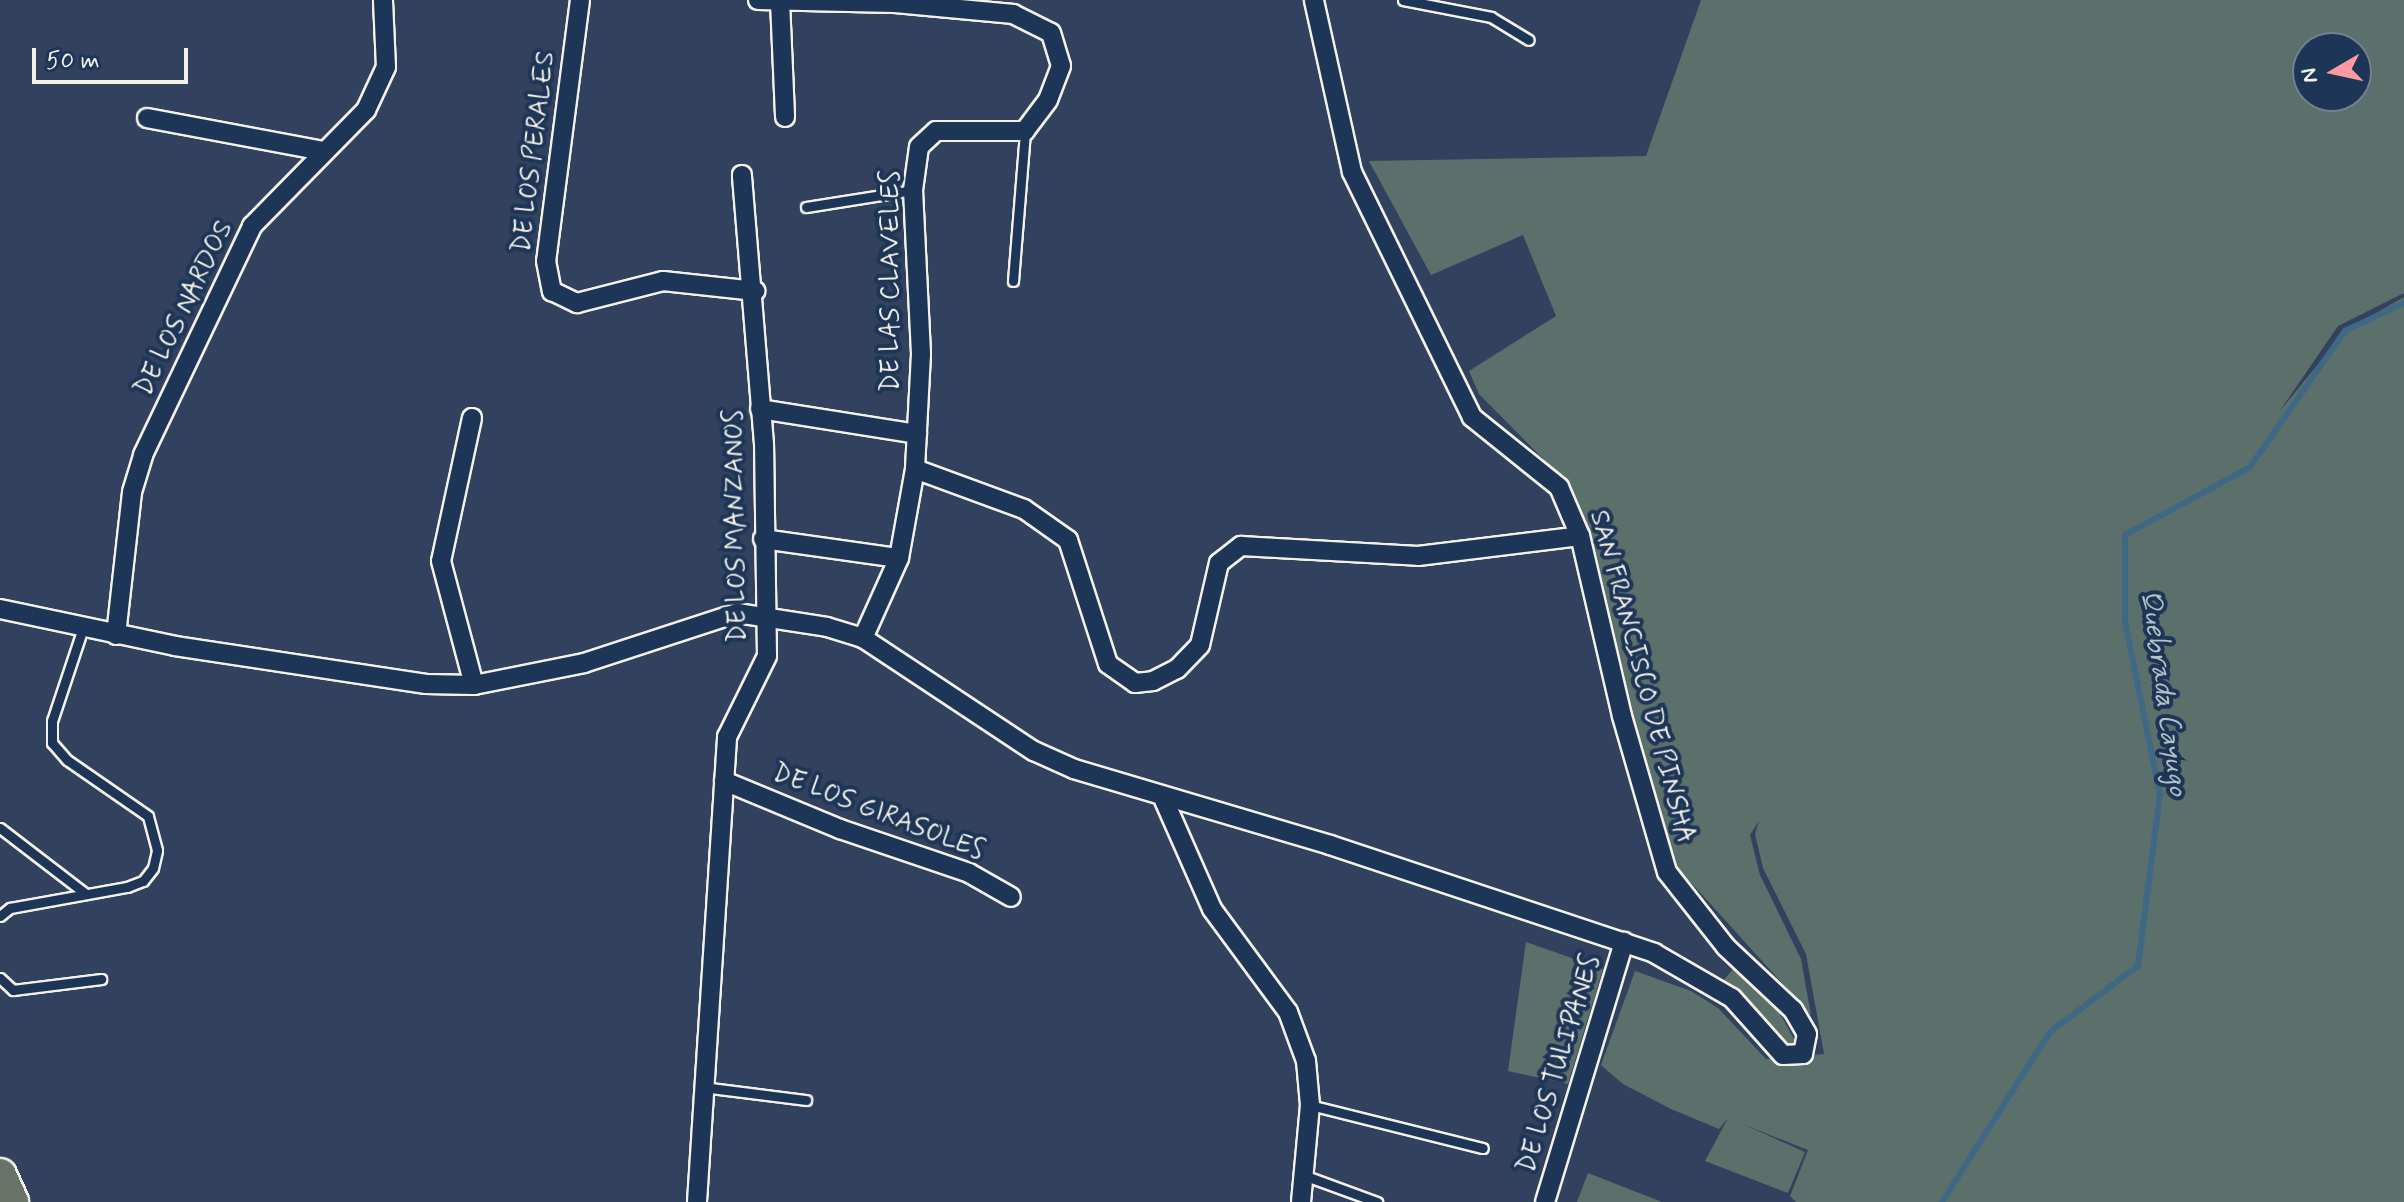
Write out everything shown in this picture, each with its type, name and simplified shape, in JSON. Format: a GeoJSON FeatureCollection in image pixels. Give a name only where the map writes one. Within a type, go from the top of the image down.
{"type":"FeatureCollection","features":[{"type":"Feature","properties":{"kind":"highway"},"geometry":{"type":"LineString","coordinates":[[0,1175],[12,1202]]}},
{"type":"Feature","properties":{"kind":"street","name":"DE LOS NARDOS"},"geometry":{"type":"LineString","coordinates":[[116,635],[132,492],[143,455],[252,226],[366,110],[386,67],[383,0]]}},
{"type":"Feature","properties":{"kind":"street","name":"DE LOS PERALES"},"geometry":{"type":"LineString","coordinates":[[580,0],[557,210],[546,261],[552,291],[577,303],[663,281],[755,291]]}},
{"type":"Feature","properties":{"kind":"street"},"geometry":{"type":"LineString","coordinates":[[758,0],[896,2],[1013,14],[1051,33],[1061,66],[1048,100],[1025,131]]}},
{"type":"Feature","properties":{"kind":"street","name":"SAN FRANCISCO DE PINSHA"},"geometry":{"type":"LineString","coordinates":[[1314,0],[1352,172],[1472,417],[1559,487],[1580,536],[1622,716],[1667,872],[1726,947],[1793,1010],[1807,1034],[1803,1054],[1783,1055],[1732,998],[1683,967],[1624,942]]}},
{"type":"Feature","properties":{"kind":"street"},"geometry":{"type":"LineString","coordinates":[[780,1],[785,117]]}},
{"type":"Feature","properties":{"kind":"street"},"geometry":{"type":"LineString","coordinates":[[147,118],[323,151]]}},
{"type":"Feature","properties":{"kind":"street","name":"DE LAS CLAVELES"},"geometry":{"type":"LineString","coordinates":[[863,638],[899,558],[915,469],[921,354],[913,190],[919,147],[936,131],[1025,131]]}},
{"type":"Feature","properties":{"kind":"street","name":"DE LOS MANZANOS"},"geometry":{"type":"LineString","coordinates":[[697,1202],[727,737],[767,656],[755,291],[742,175]]}},
{"type":"Feature","properties":{"kind":"street"},"geometry":{"type":"LineString","coordinates":[[760,409],[917,434]]}},
{"type":"Feature","properties":{"kind":"street"},"geometry":{"type":"LineString","coordinates":[[472,418],[441,561],[474,685]]}},
{"type":"Feature","properties":{"kind":"street"},"geometry":{"type":"LineString","coordinates":[[915,469],[1024,509],[1068,540],[1108,664],[1135,683],[1153,681],[1177,669],[1200,645],[1219,563],[1241,546],[1418,556],[1580,536]]}},
{"type":"Feature","properties":{"kind":"street"},"geometry":{"type":"LineString","coordinates":[[763,539],[899,558]]}},
{"type":"Feature","properties":{"kind":"street"},"geometry":{"type":"LineString","coordinates":[[0,609],[116,635],[390,681],[474,685],[584,663],[737,613],[863,638],[1034,751],[1164,800],[1330,845],[1624,942]]}},
{"type":"Feature","properties":{"kind":"street","name":"DE LOS GIRASOLES"},"geometry":{"type":"LineString","coordinates":[[724,781],[840,829],[969,873],[1011,897]]}},
{"type":"Feature","properties":{"kind":"street"},"geometry":{"type":"LineString","coordinates":[[1164,800],[1212,909],[1288,1012],[1306,1061],[1310,1105],[1306,1176],[1301,1202]]}},
{"type":"Feature","properties":{"kind":"street","name":"DE LOS TULIPANES"},"geometry":{"type":"LineString","coordinates":[[1545,1202],[1624,942]]}},
{"type":"Feature","properties":{"kind":"lane"},"geometry":{"type":"LineString","coordinates":[[1403,0],[1491,17],[1529,40]]}},
{"type":"Feature","properties":{"kind":"lane"},"geometry":{"type":"LineString","coordinates":[[1013,281],[1025,131]]}},
{"type":"Feature","properties":{"kind":"lane"},"geometry":{"type":"LineString","coordinates":[[806,207],[913,190]]}},
{"type":"Feature","properties":{"kind":"lane"},"geometry":{"type":"LineString","coordinates":[[0,916],[10,908],[143,881],[157,850],[148,816],[67,760],[52,743],[52,721],[83,628]]}},
{"type":"Feature","properties":{"kind":"lane"},"geometry":{"type":"LineString","coordinates":[[0,828],[86,894]]}},
{"type":"Feature","properties":{"kind":"lane"},"geometry":{"type":"LineString","coordinates":[[0,978],[13,990],[101,979]]}},
{"type":"Feature","properties":{"kind":"lane"},"geometry":{"type":"LineString","coordinates":[[703,1087],[806,1100]]}},
{"type":"Feature","properties":{"kind":"lane"},"geometry":{"type":"LineString","coordinates":[[1310,1105],[1483,1148]]}},
{"type":"Feature","properties":{"kind":"lane"},"geometry":{"type":"LineString","coordinates":[[1306,1176],[1377,1202]]}},
{"type":"Feature","properties":{"kind":"green space"},"geometry":{"type":"Polygon","coordinates":[[[1701,0],[2404,0],[2404,293],[2338,326],[2279,412],[2345,331],[2404,297],[2404,1202],[1796,1202],[1790,1196],[1808,1150],[1740,1123],[1805,1152],[1788,1193],[1705,1161],[1728,1118],[1719,1129],[1671,1109],[1623,1084],[1601,1065],[1635,971],[1691,991],[1718,1008],[1766,1059],[1824,1054],[1806,954],[1763,868],[1755,834],[1759,821],[1750,835],[1760,875],[1801,959],[1811,1015],[1676,866],[1565,481],[1479,394],[1469,371],[1556,316],[1523,235],[1431,275],[1369,161],[1646,156],[1701,0]]]}},
{"type":"Feature","properties":{"kind":"green space"},"geometry":{"type":"Polygon","coordinates":[[[1526,942],[1603,969],[1568,1084],[1508,1071],[1526,942]]]}},
{"type":"Feature","properties":{"kind":"green space"},"geometry":{"type":"Polygon","coordinates":[[[1738,963],[1771,997],[1795,1041],[1790,1047],[1723,981],[1738,963]]]}},
{"type":"Feature","properties":{"kind":"green space"},"geometry":{"type":"Polygon","coordinates":[[[1588,1173],[1662,1202],[1577,1202],[1588,1173]]]}},
{"type":"Feature","properties":{"kind":"waterway","name":"Quebrada Cayugo"},"geometry":{"type":"LineString","coordinates":[[1942,1202],[2050,1032],[2138,966],[2160,795],[2125,621],[2125,535],[2250,467],[2345,331],[2404,303]]}}]}
